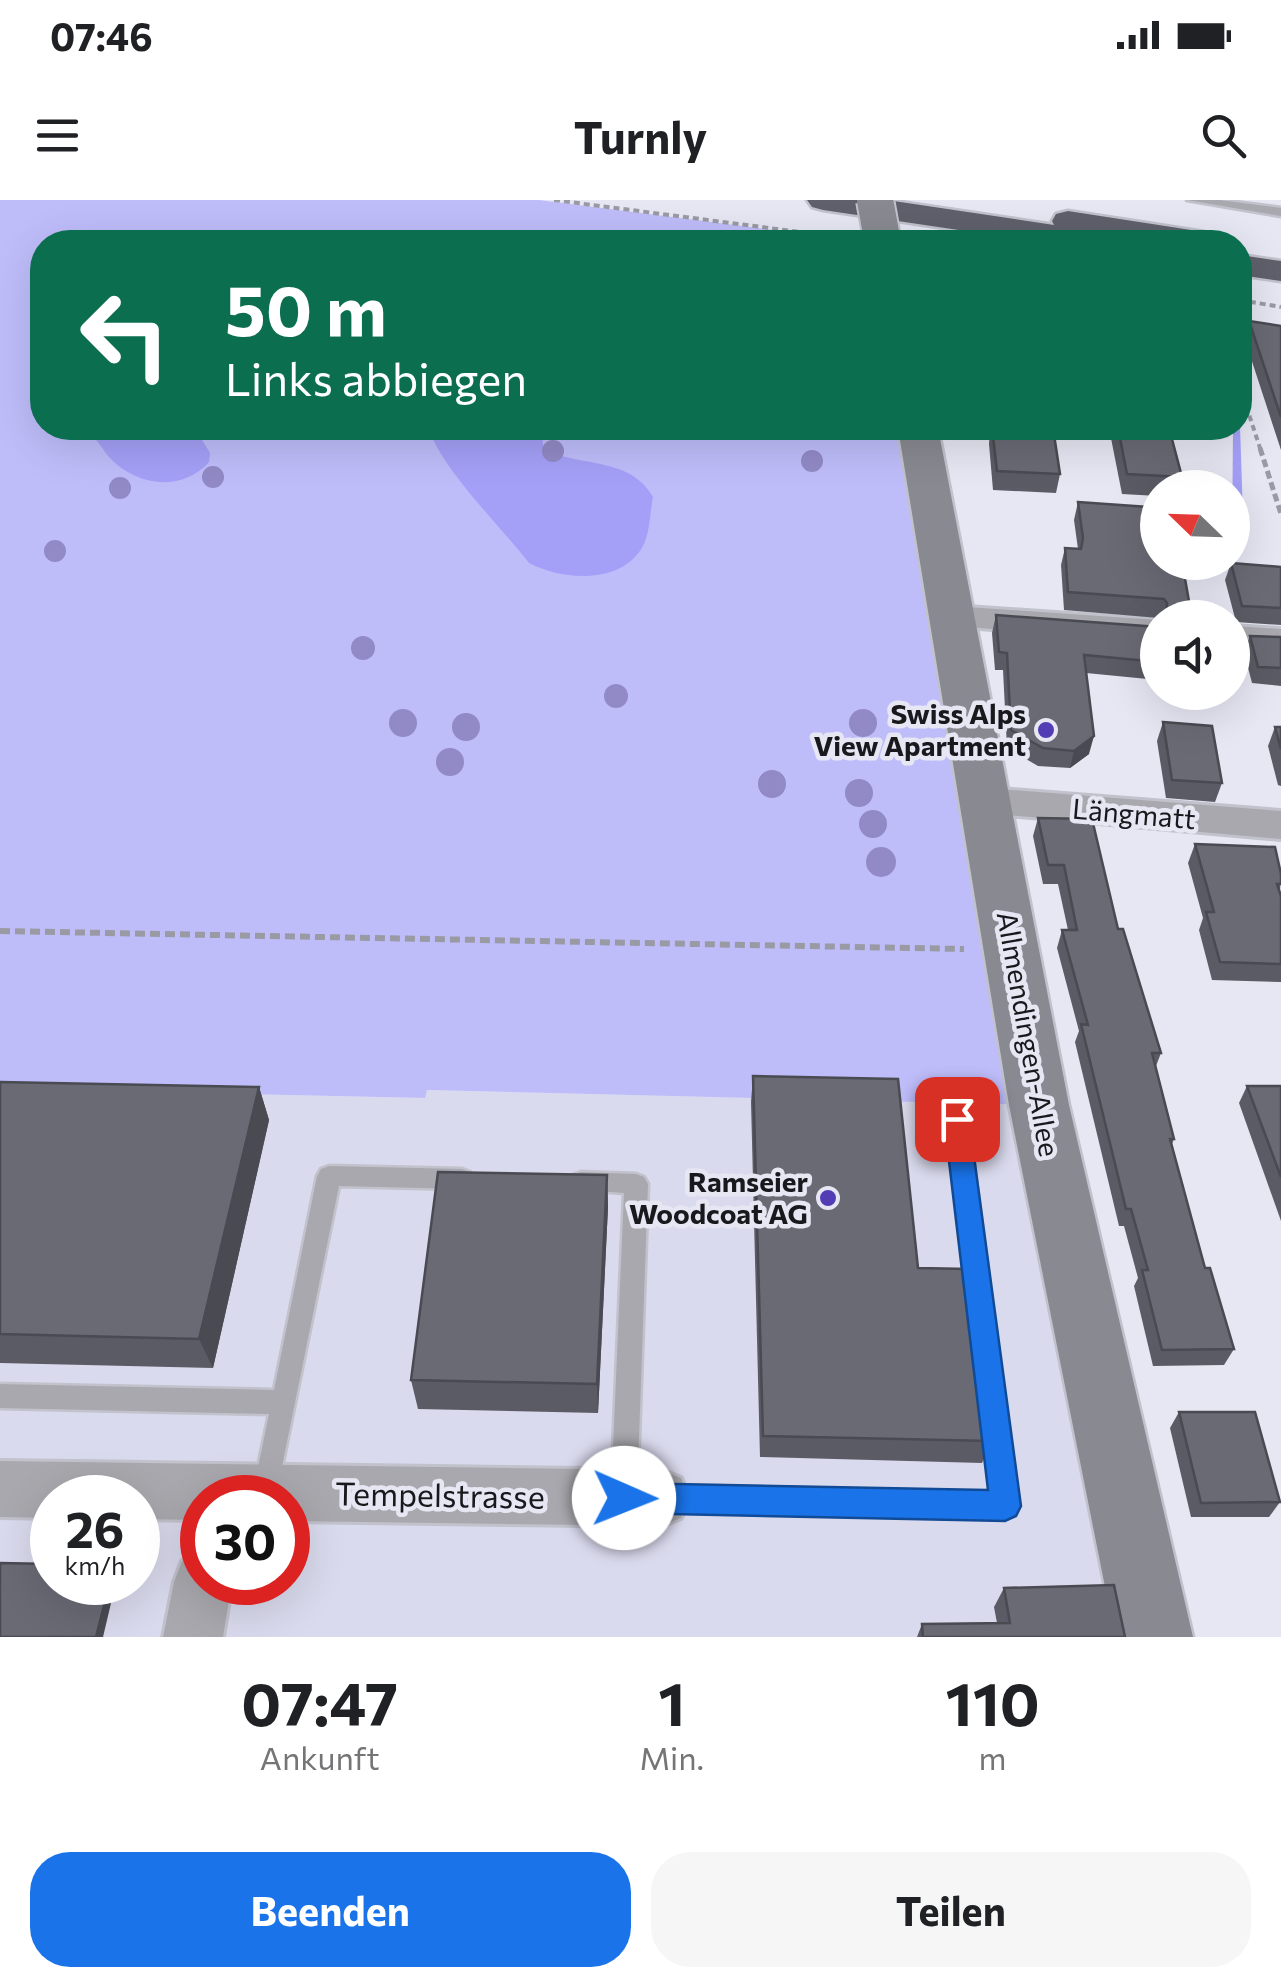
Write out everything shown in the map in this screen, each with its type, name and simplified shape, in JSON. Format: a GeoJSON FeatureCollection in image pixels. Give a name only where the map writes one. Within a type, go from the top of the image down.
{"type":"FeatureCollection","features":[{"type":"Feature","properties":{"kind":"highway"},"geometry":{"type":"LineString","coordinates":[[823,200],[1022,230]]}},
{"type":"Feature","properties":{"kind":"highway"},"geometry":{"type":"LineString","coordinates":[[928,200],[1125,230]]}},
{"type":"Feature","properties":{"kind":"street"},"geometry":{"type":"LineString","coordinates":[[873,230],[875,200]]}},
{"type":"Feature","properties":{"kind":"street","name":"Allmendingen-Allee"},"geometry":{"type":"LineString","coordinates":[[920,440],[1047,1143],[1154,1637]]}},
{"type":"Feature","properties":{"kind":"street"},"geometry":{"type":"LineString","coordinates":[[952,617],[1140,630]]}},
{"type":"Feature","properties":{"kind":"street"},"geometry":{"type":"LineString","coordinates":[[1250,638],[1281,640]]}},
{"type":"Feature","properties":{"kind":"street","name":"Längmatt"},"geometry":{"type":"LineString","coordinates":[[987,802],[1281,825]]}},
{"type":"Feature","properties":{"kind":"street","name":"Tempelstrasse"},"geometry":{"type":"LineString","coordinates":[[0,1489],[180,1494]]}},
{"type":"Feature","properties":{"kind":"street","name":"Tempelstrasse"},"geometry":{"type":"LineString","coordinates":[[310,1496],[642,1498]]}},
{"type":"Feature","properties":{"kind":"street"},"geometry":{"type":"LineString","coordinates":[[193,1637],[199,1605]]}},
{"type":"Feature","properties":{"kind":"lane"},"geometry":{"type":"LineString","coordinates":[[1194,200],[1281,212]]}},
{"type":"Feature","properties":{"kind":"lane"},"geometry":{"type":"LineString","coordinates":[[559,1182],[636,1184],[642,1498],[1005,1506],[957,1119]]}},
{"type":"Feature","properties":{"kind":"lane"},"geometry":{"type":"LineString","coordinates":[[246,1475],[284,1402],[329,1176],[482,1180]]}},
{"type":"Feature","properties":{"kind":"lane"},"geometry":{"type":"LineString","coordinates":[[0,1396],[284,1402]]}},
{"type":"Feature","properties":{"kind":"path"},"geometry":{"type":"LineString","coordinates":[[554,200],[792,230]]}},
{"type":"Feature","properties":{"kind":"path"},"geometry":{"type":"LineString","coordinates":[[1252,302],[1281,307]]}},
{"type":"Feature","properties":{"kind":"path"},"geometry":{"type":"LineString","coordinates":[[1252,431],[1281,514]]}},
{"type":"Feature","properties":{"kind":"path"},"geometry":{"type":"LineString","coordinates":[[0,931],[1013,950]]}},
{"type":"Feature","properties":{"kind":"shaded area"},"geometry":{"type":"Polygon","coordinates":[[[0,200],[539,200],[775,230],[30,230],[30,440],[920,440],[1039,1105],[427,1090],[425,1098],[245,1094],[0,1113],[0,200]]]}},
{"type":"Feature","properties":{"kind":"shaded area"},"geometry":{"type":"Polygon","coordinates":[[[96,440],[202,440],[210,453],[209,462],[198,472],[172,482],[145,480],[109,457],[96,440]]]}},
{"type":"Feature","properties":{"kind":"shaded area"},"geometry":{"type":"Polygon","coordinates":[[[434,440],[543,440],[548,451],[633,476],[653,497],[644,544],[622,567],[592,576],[558,573],[529,563],[458,478],[434,440]]]}},
{"type":"Feature","properties":{"kind":"shaded area"},"geometry":{"type":"Polygon","coordinates":[[[426,1090],[1039,1105],[1154,1637],[0,1637],[0,1113],[244,1094],[424,1098],[426,1090]]]}},
{"type":"Feature","properties":{"kind":"building"},"geometry":{"type":"Polygon","coordinates":[[[1252,321],[1281,326],[1281,417],[1252,330],[1252,321]]]}},
{"type":"Feature","properties":{"kind":"building"},"geometry":{"type":"Polygon","coordinates":[[[993,440],[1055,440],[1060,474],[997,471],[993,440]]]}},
{"type":"Feature","properties":{"kind":"building"},"geometry":{"type":"Polygon","coordinates":[[[1120,440],[1172,440],[1180,470],[1140,470],[1140,475],[1127,474],[1120,440]]]}},
{"type":"Feature","properties":{"kind":"building"},"geometry":{"type":"Polygon","coordinates":[[[1078,502],[1140,506],[1140,580],[1185,580],[1189,600],[1068,592],[1065,548],[1081,549],[1078,502]]]}},
{"type":"Feature","properties":{"kind":"building"},"geometry":{"type":"Polygon","coordinates":[[[1250,565],[1281,567],[1281,608],[1250,606],[1250,600],[1240,600],[1235,580],[1250,580],[1250,565]]]}},
{"type":"Feature","properties":{"kind":"building"},"geometry":{"type":"Polygon","coordinates":[[[996,615],[1140,626],[1140,660],[1084,655],[1094,736],[1074,751],[1043,748],[1011,730],[1007,653],[999,652],[996,615]]]}},
{"type":"Feature","properties":{"kind":"building"},"geometry":{"type":"Polygon","coordinates":[[[1250,636],[1281,637],[1281,668],[1258,667],[1250,636]]]}},
{"type":"Feature","properties":{"kind":"building"},"geometry":{"type":"Polygon","coordinates":[[[1163,722],[1212,726],[1222,783],[1172,780],[1163,722]]]}},
{"type":"Feature","properties":{"kind":"building"},"geometry":{"type":"Polygon","coordinates":[[[1275,727],[1281,727],[1281,749],[1275,727]]]}},
{"type":"Feature","properties":{"kind":"building"},"geometry":{"type":"Polygon","coordinates":[[[1038,818],[1092,819],[1118,929],[1123,929],[1161,1053],[1152,1053],[1174,1139],[1170,1139],[1205,1268],[1210,1268],[1234,1349],[1162,1350],[1142,1270],[1148,1270],[1131,1209],[1126,1209],[1081,1024],[1088,1025],[1062,930],[1077,930],[1064,865],[1048,865],[1038,818]]]}},
{"type":"Feature","properties":{"kind":"building"},"geometry":{"type":"Polygon","coordinates":[[[1195,844],[1275,847],[1281,874],[1281,884],[1277,884],[1281,896],[1281,964],[1220,962],[1206,912],[1214,912],[1195,844]]]}},
{"type":"Feature","properties":{"kind":"building","name":"Ramseier Woodcoat AG"},"geometry":{"type":"Polygon","coordinates":[[[753,1076],[898,1079],[918,1268],[969,1269],[991,1441],[763,1436],[753,1076]]]}},
{"type":"Feature","properties":{"kind":"building"},"geometry":{"type":"Polygon","coordinates":[[[0,1082],[259,1087],[199,1339],[0,1334],[0,1082]]]}},
{"type":"Feature","properties":{"kind":"building"},"geometry":{"type":"Polygon","coordinates":[[[1247,1086],[1281,1086],[1281,1177],[1247,1086]]]}},
{"type":"Feature","properties":{"kind":"building"},"geometry":{"type":"Polygon","coordinates":[[[438,1172],[607,1175],[597,1384],[411,1380],[438,1172]]]}},
{"type":"Feature","properties":{"kind":"building"},"geometry":{"type":"Polygon","coordinates":[[[1179,1412],[1255,1412],[1280,1502],[1201,1503],[1179,1412]]]}},
{"type":"Feature","properties":{"kind":"building"},"geometry":{"type":"Polygon","coordinates":[[[0,1563],[30,1564],[30,1605],[104,1605],[96,1637],[0,1637],[0,1563]]]}},
{"type":"Feature","properties":{"kind":"building"},"geometry":{"type":"Polygon","coordinates":[[[1114,1585],[1125,1637],[923,1637],[922,1624],[1010,1623],[1004,1588],[1114,1585]]]}},
{"type":"Feature","properties":{"kind":"waterway"},"geometry":{"type":"LineString","coordinates":[[1237,440],[1237,470]]}},
{"type":"Feature","properties":{"kind":"place","name":"Swiss Alps View Apartment"},"geometry":{"type":"Point","coordinates":[1046,730]}},
{"type":"Feature","properties":{"kind":"place","name":"Ramseier Woodcoat AG"},"geometry":{"type":"Point","coordinates":[828,1198]}},
{"type":"Feature","properties":{"kind":"route"},"geometry":{"type":"LineString","coordinates":[[624,1498],[1005,1506],[957,1119]]}}]}
